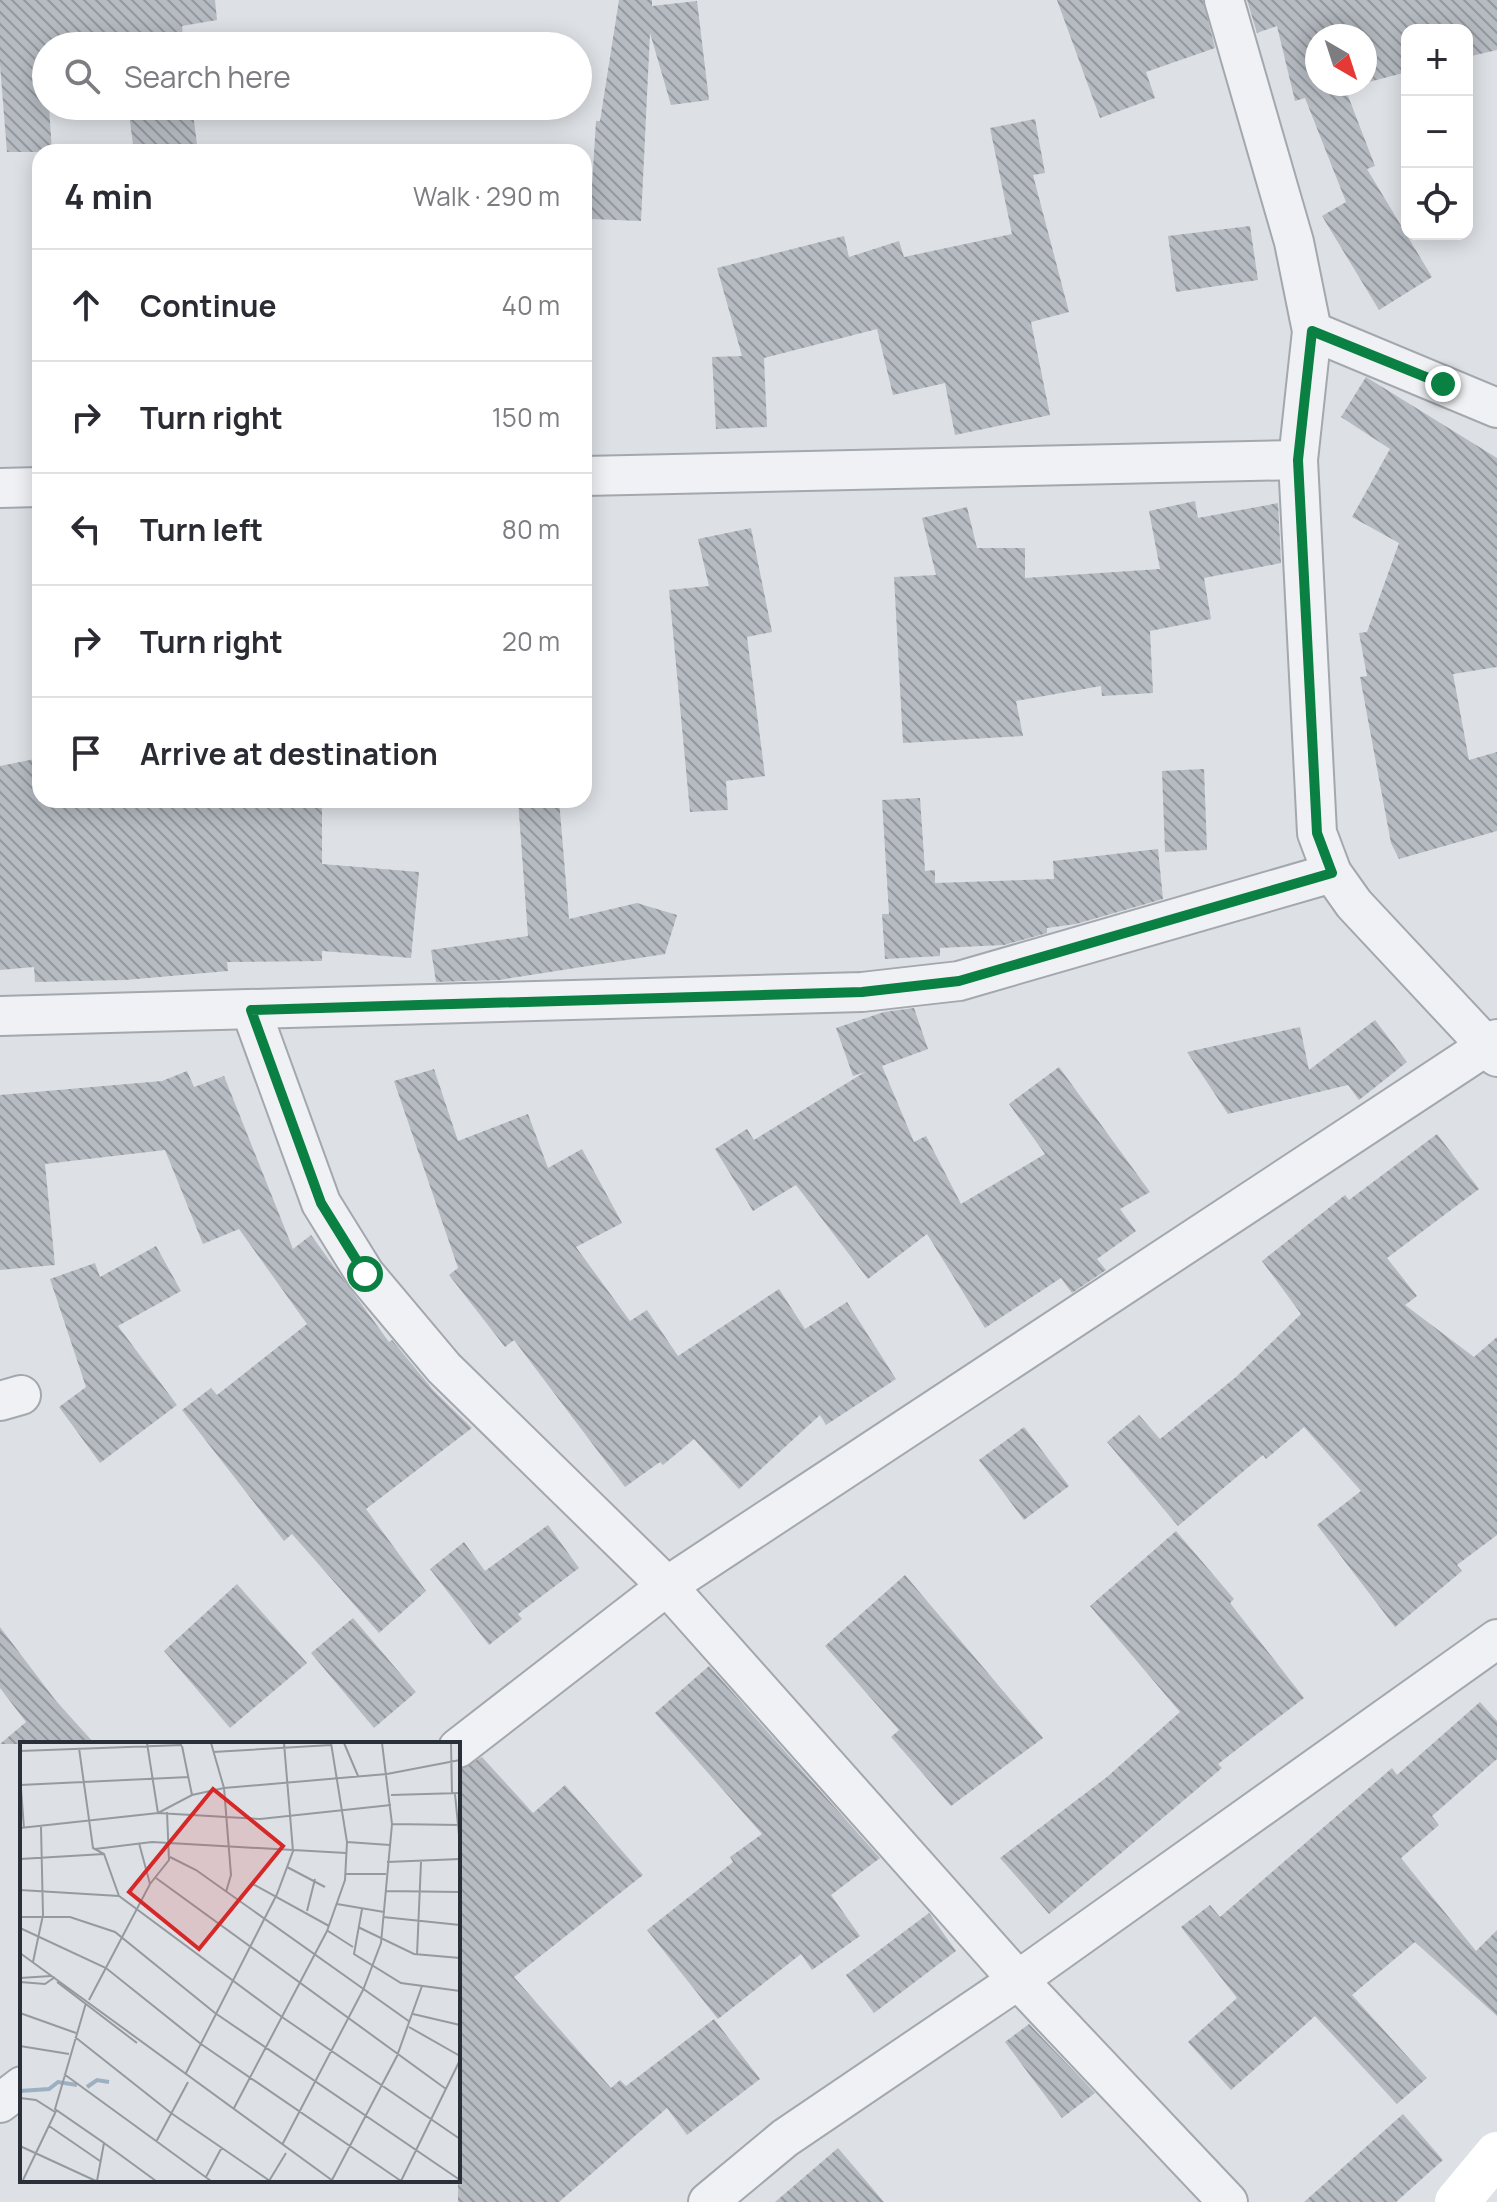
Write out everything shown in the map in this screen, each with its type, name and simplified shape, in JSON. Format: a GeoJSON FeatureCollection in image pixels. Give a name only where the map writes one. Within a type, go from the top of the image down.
{"type":"FeatureCollection","features":[{"type":"Feature","properties":{"kind":"street"},"geometry":{"type":"LineString","coordinates":[[460,1746],[667,1586],[1494,1047],[1354,904],[1332,873],[1317,833],[1298,460],[1312,331],[1294,242],[1224,0]]}},
{"type":"Feature","properties":{"kind":"street"},"geometry":{"type":"LineString","coordinates":[[1312,331],[1497,408]]}},
{"type":"Feature","properties":{"kind":"street"},"geometry":{"type":"LineString","coordinates":[[592,476],[1298,460]]}},
{"type":"Feature","properties":{"kind":"street"},"geometry":{"type":"LineString","coordinates":[[0,488],[32,487]]}},
{"type":"Feature","properties":{"kind":"street"},"geometry":{"type":"LineString","coordinates":[[0,1016],[862,992],[959,981],[1332,873]]}},
{"type":"Feature","properties":{"kind":"street"},"geometry":{"type":"LineString","coordinates":[[251,1010],[321,1203],[365,1274],[444,1368],[667,1586],[1018,1980],[1228,2202]]}},
{"type":"Feature","properties":{"kind":"street"},"geometry":{"type":"LineString","coordinates":[[708,2202],[785,2138],[1018,1980],[1497,1639]]}},
{"type":"Feature","properties":{"kind":"street"},"geometry":{"type":"LineString","coordinates":[[0,2103],[20,2088]]}},
{"type":"Feature","properties":{"kind":"street"},"geometry":{"type":"LineString","coordinates":[[1457,2202],[1497,2154]]}},
{"type":"Feature","properties":{"kind":"building"},"geometry":{"type":"Polygon","coordinates":[[[0,0],[215,0],[217,20],[182,26],[183,32],[32,32],[32,120],[50,120],[51,144],[32,144],[32,152],[7,152],[0,65],[0,0]]]}},
{"type":"Feature","properties":{"kind":"building"},"geometry":{"type":"Polygon","coordinates":[[[619,0],[652,0],[652,6],[697,1],[709,100],[671,105],[650,33],[641,221],[592,219],[596,121],[600,121],[619,0]]]}},
{"type":"Feature","properties":{"kind":"building"},"geometry":{"type":"Polygon","coordinates":[[[1057,0],[1203,0],[1215,48],[1146,72],[1155,98],[1100,118],[1057,0]]]}},
{"type":"Feature","properties":{"kind":"building"},"geometry":{"type":"Polygon","coordinates":[[[1247,0],[1497,0],[1497,50],[1473,56],[1473,24],[1401,24],[1401,74],[1377,80],[1377,24],[1305,24],[1305,96],[1348,96],[1375,166],[1367,169],[1401,225],[1401,240],[1410,240],[1432,277],[1379,310],[1322,216],[1346,202],[1305,98],[1295,101],[1277,26],[1257,33],[1247,0]]]}},
{"type":"Feature","properties":{"kind":"building"},"geometry":{"type":"Polygon","coordinates":[[[1035,119],[1045,173],[1033,175],[1069,312],[1031,322],[1050,415],[955,435],[945,383],[893,395],[877,329],[764,358],[767,427],[716,429],[712,357],[742,356],[717,268],[844,236],[849,257],[899,241],[904,257],[1012,234],[990,128],[1035,119]]]}},
{"type":"Feature","properties":{"kind":"building"},"geometry":{"type":"Polygon","coordinates":[[[130,120],[194,120],[197,144],[133,144],[130,120]]]}},
{"type":"Feature","properties":{"kind":"building"},"geometry":{"type":"Polygon","coordinates":[[[1250,226],[1258,280],[1176,292],[1168,236],[1250,226]]]}},
{"type":"Feature","properties":{"kind":"building"},"geometry":{"type":"Polygon","coordinates":[[[1366,377],[1497,458],[1497,667],[1453,674],[1469,760],[1497,752],[1497,831],[1399,859],[1391,843],[1360,677],[1367,676],[1359,633],[1367,632],[1399,543],[1352,517],[1390,449],[1341,417],[1366,377]]]}},
{"type":"Feature","properties":{"kind":"building"},"geometry":{"type":"Polygon","coordinates":[[[1195,501],[1198,518],[1278,503],[1281,563],[1204,578],[1211,619],[1150,631],[1153,693],[1102,696],[1101,686],[1016,701],[1023,736],[903,743],[894,577],[936,575],[922,518],[967,507],[977,548],[1025,548],[1025,578],[1160,569],[1149,511],[1195,501]]]}},
{"type":"Feature","properties":{"kind":"building"},"geometry":{"type":"Polygon","coordinates":[[[751,528],[772,632],[747,637],[765,776],[726,781],[728,810],[690,812],[669,590],[709,586],[698,539],[751,528]]]}},
{"type":"Feature","properties":{"kind":"building"},"geometry":{"type":"Polygon","coordinates":[[[32,760],[32,808],[322,808],[322,864],[419,872],[411,958],[322,951],[322,961],[227,962],[228,971],[125,980],[35,982],[34,967],[0,970],[0,766],[32,760]]]}},
{"type":"Feature","properties":{"kind":"building"},"geometry":{"type":"Polygon","coordinates":[[[1204,769],[1207,850],[1165,852],[1162,771],[1204,769]]]}},
{"type":"Feature","properties":{"kind":"building"},"geometry":{"type":"Polygon","coordinates":[[[920,798],[925,871],[935,870],[935,883],[1054,879],[1053,861],[1158,849],[1163,899],[1076,924],[1047,928],[1047,933],[1004,945],[940,948],[940,956],[885,959],[882,914],[889,914],[882,800],[920,798]]]}},
{"type":"Feature","properties":{"kind":"building"},"geometry":{"type":"Polygon","coordinates":[[[519,808],[560,808],[569,919],[637,903],[677,915],[665,954],[499,980],[436,982],[431,950],[528,936],[519,808]]]}},
{"type":"Feature","properties":{"kind":"building"},"geometry":{"type":"Polygon","coordinates":[[[914,1008],[928,1049],[882,1066],[914,1142],[926,1136],[961,1204],[1045,1154],[1009,1104],[1059,1067],[1150,1192],[1120,1209],[1136,1231],[1097,1259],[1106,1270],[1072,1293],[1061,1278],[985,1328],[927,1234],[868,1279],[796,1185],[753,1211],[715,1149],[747,1129],[754,1140],[865,1072],[853,1076],[836,1028],[884,1012],[914,1008]]]}},
{"type":"Feature","properties":{"kind":"building"},"geometry":{"type":"Polygon","coordinates":[[[1375,1020],[1407,1062],[1359,1100],[1348,1085],[1228,1114],[1187,1052],[1300,1027],[1309,1070],[1375,1020]]]}},
{"type":"Feature","properties":{"kind":"building"},"geometry":{"type":"Polygon","coordinates":[[[434,1069],[458,1141],[528,1114],[548,1168],[582,1149],[622,1223],[576,1247],[630,1321],[647,1310],[678,1356],[779,1289],[805,1329],[847,1302],[896,1379],[826,1425],[820,1415],[739,1489],[694,1439],[663,1465],[660,1462],[625,1487],[514,1340],[505,1347],[449,1275],[458,1268],[394,1081],[434,1069]]]}},
{"type":"Feature","properties":{"kind":"building"},"geometry":{"type":"Polygon","coordinates":[[[187,1071],[194,1087],[224,1076],[293,1249],[311,1235],[389,1342],[392,1340],[434,1391],[472,1428],[366,1509],[426,1591],[379,1633],[292,1534],[284,1541],[182,1410],[211,1388],[217,1395],[307,1324],[239,1229],[203,1244],[165,1150],[45,1164],[55,1265],[0,1270],[0,1095],[162,1081],[187,1071]]]}},
{"type":"Feature","properties":{"kind":"building"},"geometry":{"type":"Polygon","coordinates":[[[1437,1134],[1479,1189],[1387,1258],[1417,1296],[1405,1305],[1474,1357],[1497,1337],[1497,1535],[1457,1565],[1462,1571],[1395,1627],[1317,1525],[1361,1491],[1304,1427],[1266,1459],[1263,1455],[1178,1526],[1107,1442],[1139,1415],[1160,1439],[1236,1377],[1301,1314],[1262,1261],[1345,1195],[1349,1200],[1437,1134]]]}},
{"type":"Feature","properties":{"kind":"building"},"geometry":{"type":"Polygon","coordinates":[[[156,1246],[181,1291],[118,1326],[177,1405],[100,1463],[59,1407],[86,1387],[50,1279],[95,1263],[100,1277],[156,1246]]]}},
{"type":"Feature","properties":{"kind":"building"},"geometry":{"type":"Polygon","coordinates":[[[1024,1427],[1069,1486],[1024,1520],[979,1460],[1024,1427]]]}},
{"type":"Feature","properties":{"kind":"building"},"geometry":{"type":"Polygon","coordinates":[[[548,1525],[579,1568],[518,1614],[522,1619],[489,1645],[430,1569],[464,1542],[485,1571],[548,1525]]]}},
{"type":"Feature","properties":{"kind":"building"},"geometry":{"type":"Polygon","coordinates":[[[1176,1531],[1234,1599],[1230,1603],[1304,1698],[1218,1764],[1222,1768],[1049,1914],[1000,1858],[1107,1777],[1180,1712],[1090,1606],[1176,1531]]]}},
{"type":"Feature","properties":{"kind":"building"},"geometry":{"type":"Polygon","coordinates":[[[905,1575],[1043,1738],[951,1806],[891,1737],[899,1730],[825,1646],[905,1575]]]}},
{"type":"Feature","properties":{"kind":"building"},"geometry":{"type":"Polygon","coordinates":[[[237,1584],[307,1663],[230,1728],[164,1651],[237,1584]]]}},
{"type":"Feature","properties":{"kind":"building"},"geometry":{"type":"Polygon","coordinates":[[[353,1618],[416,1692],[374,1728],[311,1653],[353,1618]]]}},
{"type":"Feature","properties":{"kind":"building"},"geometry":{"type":"Polygon","coordinates":[[[0,1627],[56,1701],[93,1742],[0,1744],[26,1722],[0,1688],[0,1627]]]}},
{"type":"Feature","properties":{"kind":"building"},"geometry":{"type":"Polygon","coordinates":[[[709,1666],[880,1858],[831,1895],[860,1936],[812,1970],[801,1954],[718,2019],[647,1930],[733,1862],[730,1857],[762,1834],[655,1713],[709,1666]]]}},
{"type":"Feature","properties":{"kind":"building"},"geometry":{"type":"Polygon","coordinates":[[[1480,1702],[1497,1721],[1497,1759],[1432,1816],[1439,1825],[1401,1858],[1476,1951],[1497,1930],[1497,2016],[1415,1942],[1352,1995],[1427,2078],[1397,2104],[1315,2016],[1231,2090],[1188,2042],[1237,1998],[1181,1927],[1210,1905],[1220,1917],[1392,1768],[1397,1775],[1480,1702]]]}},
{"type":"Feature","properties":{"kind":"building"},"geometry":{"type":"Polygon","coordinates":[[[482,1757],[533,1813],[565,1785],[643,1875],[514,1977],[611,2088],[620,2080],[626,2086],[714,2019],[760,2079],[687,2135],[667,2108],[559,2202],[458,2202],[460,1769],[482,1757]]]}},
{"type":"Feature","properties":{"kind":"building"},"geometry":{"type":"Polygon","coordinates":[[[929,1913],[956,1951],[874,2013],[846,1975],[929,1913]]]}},
{"type":"Feature","properties":{"kind":"building"},"geometry":{"type":"Polygon","coordinates":[[[1029,2024],[1095,2093],[1062,2118],[1005,2042],[1029,2024]]]}},
{"type":"Feature","properties":{"kind":"building"},"geometry":{"type":"Polygon","coordinates":[[[1403,2114],[1443,2160],[1396,2202],[1304,2202],[1403,2114]]]}},
{"type":"Feature","properties":{"kind":"building"},"geometry":{"type":"Polygon","coordinates":[[[838,2148],[884,2202],[775,2202],[838,2148]]]}},
{"type":"Feature","properties":{"kind":"route"},"geometry":{"type":"LineString","coordinates":[[365,1274],[321,1203],[251,1010],[862,992],[959,981],[1332,873],[1317,833],[1298,460],[1312,331],[1443,384]]}}]}
